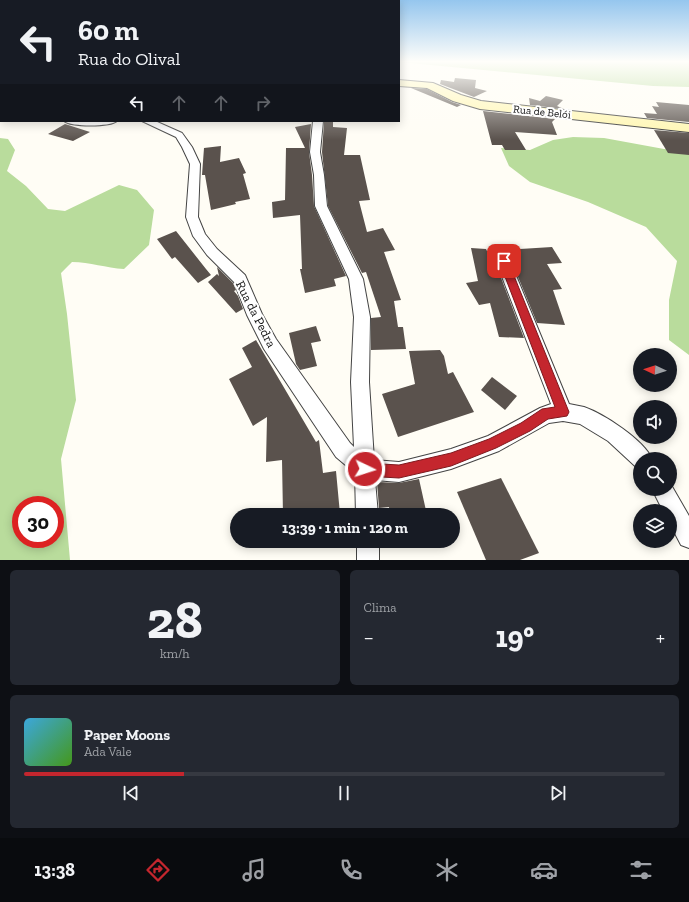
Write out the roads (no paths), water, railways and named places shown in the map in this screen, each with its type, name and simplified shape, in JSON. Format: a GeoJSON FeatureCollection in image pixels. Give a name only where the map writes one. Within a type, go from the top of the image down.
{"type":"FeatureCollection","features":[{"type":"Feature","properties":{"kind":"street","name":"Rua de Belói"},"geometry":{"type":"LineString","coordinates":[[437,88],[457,98],[480,105],[689,128]]}},
{"type":"Feature","properties":{"kind":"street"},"geometry":{"type":"LineString","coordinates":[[78,122],[99,122]]}},
{"type":"Feature","properties":{"kind":"street","name":"Rua da Pedra"},"geometry":{"type":"LineString","coordinates":[[149,122],[179,135],[187,147],[195,164],[192,217],[199,236],[212,252],[240,279],[255,315],[270,344],[343,450],[365,469]]}},
{"type":"Feature","properties":{"kind":"street"},"geometry":{"type":"LineString","coordinates":[[318,122],[315,152],[319,174],[321,206],[356,280],[362,317],[360,382],[367,508]]}},
{"type":"Feature","properties":{"kind":"street"},"geometry":{"type":"LineString","coordinates":[[504,261],[563,412]]}},
{"type":"Feature","properties":{"kind":"street"},"geometry":{"type":"LineString","coordinates":[[365,469],[399,472],[451,459],[492,444],[546,414],[563,412],[583,416],[615,434],[634,452]]}},
{"type":"Feature","properties":{"kind":"street"},"geometry":{"type":"LineString","coordinates":[[666,496],[689,536]]}},
{"type":"Feature","properties":{"kind":"street"},"geometry":{"type":"LineString","coordinates":[[368,548],[368,560]]}}]}
